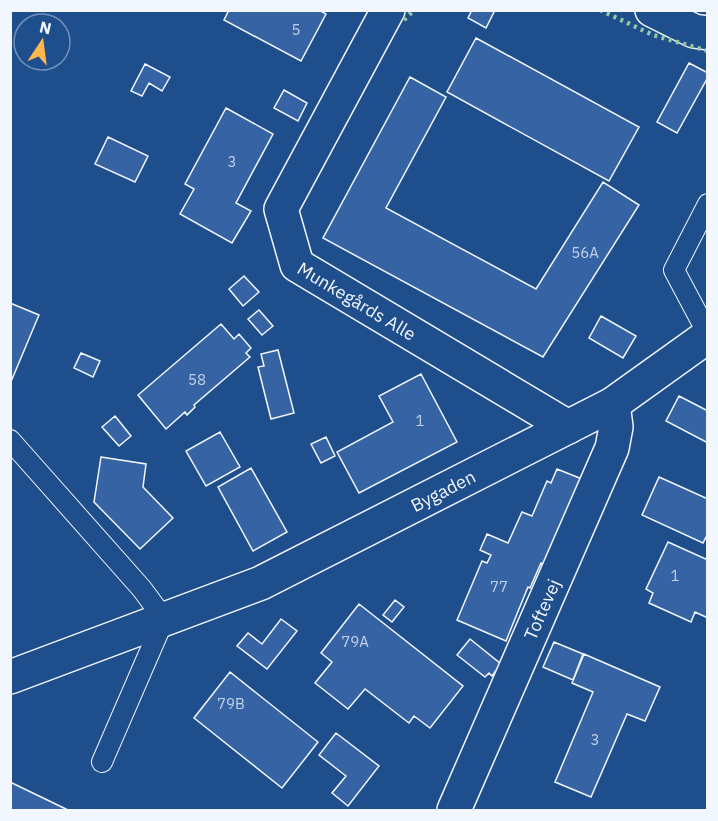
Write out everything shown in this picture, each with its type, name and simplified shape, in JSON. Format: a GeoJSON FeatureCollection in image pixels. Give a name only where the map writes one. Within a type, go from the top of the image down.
{"type":"FeatureCollection","features":[{"type":"Feature","properties":{"kind":"street","name":"Munkegårds Alle"},"geometry":{"type":"LineString","coordinates":[[388,10],[281,209],[297,265],[568,427]]}},
{"type":"Feature","properties":{"kind":"street"},"geometry":{"type":"LineString","coordinates":[[652,10],[694,31],[708,33]]}},
{"type":"Feature","properties":{"kind":"street","name":"Bygaden"},"geometry":{"type":"LineString","coordinates":[[10,677],[261,583],[613,404],[708,335]]}},
{"type":"Feature","properties":{"kind":"street","name":"Toftevej"},"geometry":{"type":"LineString","coordinates":[[454,810],[612,448],[616,427],[613,404]]}},
{"type":"Feature","properties":{"kind":"lane","name":"Bygaden"},"geometry":{"type":"LineString","coordinates":[[708,204],[674,270],[708,335]]}},
{"type":"Feature","properties":{"kind":"lane"},"geometry":{"type":"LineString","coordinates":[[10,440],[142,589],[164,619],[102,762]]}},
{"type":"Feature","properties":{"kind":"building"},"geometry":{"type":"Polygon","coordinates":[[[229,10],[319,10],[326,14],[301,61],[224,20],[229,10]]]}},
{"type":"Feature","properties":{"kind":"building"},"geometry":{"type":"Polygon","coordinates":[[[472,10],[495,10],[486,28],[468,18],[472,10]]]}},
{"type":"Feature","properties":{"kind":"building"},"geometry":{"type":"Polygon","coordinates":[[[476,38],[639,127],[609,181],[447,92],[476,38]]]}},
{"type":"Feature","properties":{"kind":"building"},"geometry":{"type":"Polygon","coordinates":[[[689,63],[708,73],[708,77],[677,133],[657,122],[689,63]]]}},
{"type":"Feature","properties":{"kind":"building"},"geometry":{"type":"Polygon","coordinates":[[[145,64],[170,77],[162,91],[149,83],[142,96],[131,91],[145,64]]]}},
{"type":"Feature","properties":{"kind":"building"},"geometry":{"type":"Polygon","coordinates":[[[410,77],[446,97],[386,208],[536,289],[603,182],[639,205],[543,357],[323,238],[410,77]]]}},
{"type":"Feature","properties":{"kind":"building"},"geometry":{"type":"Polygon","coordinates":[[[284,90],[307,103],[298,121],[274,108],[284,90]]]}},
{"type":"Feature","properties":{"kind":"building"},"geometry":{"type":"Polygon","coordinates":[[[226,108],[273,134],[236,203],[251,211],[232,243],[180,214],[194,189],[185,184],[226,108]]]}},
{"type":"Feature","properties":{"kind":"building"},"geometry":{"type":"Polygon","coordinates":[[[108,137],[148,156],[135,182],[95,164],[108,137]]]}},
{"type":"Feature","properties":{"kind":"building"},"geometry":{"type":"Polygon","coordinates":[[[244,276],[259,292],[243,306],[229,289],[244,276]]]}},
{"type":"Feature","properties":{"kind":"building"},"geometry":{"type":"Polygon","coordinates":[[[10,303],[39,315],[10,384],[10,303]]]}},
{"type":"Feature","properties":{"kind":"building"},"geometry":{"type":"Polygon","coordinates":[[[259,310],[273,326],[262,335],[248,319],[259,310]]]}},
{"type":"Feature","properties":{"kind":"building"},"geometry":{"type":"Polygon","coordinates":[[[601,316],[636,336],[623,358],[589,338],[601,316]]]}},
{"type":"Feature","properties":{"kind":"building"},"geometry":{"type":"Polygon","coordinates":[[[221,324],[234,339],[239,334],[251,348],[246,353],[250,357],[194,405],[195,407],[187,415],[185,412],[166,429],[138,395],[221,324]]]}},
{"type":"Feature","properties":{"kind":"building"},"geometry":{"type":"Polygon","coordinates":[[[278,350],[294,413],[271,419],[258,367],[264,366],[261,354],[278,350]]]}},
{"type":"Feature","properties":{"kind":"building"},"geometry":{"type":"Polygon","coordinates":[[[81,353],[100,361],[93,377],[74,368],[81,353]]]}},
{"type":"Feature","properties":{"kind":"building"},"geometry":{"type":"Polygon","coordinates":[[[421,374],[457,442],[359,493],[337,452],[393,422],[379,396],[421,374]]]}},
{"type":"Feature","properties":{"kind":"building"},"geometry":{"type":"Polygon","coordinates":[[[679,396],[708,411],[708,443],[666,421],[679,396]]]}},
{"type":"Feature","properties":{"kind":"building"},"geometry":{"type":"Polygon","coordinates":[[[115,416],[131,436],[119,446],[102,427],[115,416]]]}},
{"type":"Feature","properties":{"kind":"building"},"geometry":{"type":"Polygon","coordinates":[[[220,432],[240,467],[206,486],[186,451],[220,432]]]}},
{"type":"Feature","properties":{"kind":"building"},"geometry":{"type":"Polygon","coordinates":[[[326,437],[335,456],[321,463],[311,444],[326,437]]]}},
{"type":"Feature","properties":{"kind":"building"},"geometry":{"type":"Polygon","coordinates":[[[101,457],[146,464],[143,487],[173,518],[140,549],[94,502],[101,457]]]}},
{"type":"Feature","properties":{"kind":"building"},"geometry":{"type":"Polygon","coordinates":[[[251,468],[287,532],[253,551],[218,487],[251,468]]]}},
{"type":"Feature","properties":{"kind":"building"},"geometry":{"type":"Polygon","coordinates":[[[557,469],[582,479],[543,564],[541,563],[530,588],[528,587],[506,641],[457,620],[482,561],[487,563],[491,555],[480,550],[487,534],[508,543],[522,512],[532,516],[547,481],[551,483],[557,469]]]}},
{"type":"Feature","properties":{"kind":"building"},"geometry":{"type":"Polygon","coordinates":[[[659,477],[708,499],[708,533],[703,543],[642,515],[659,477]]]}},
{"type":"Feature","properties":{"kind":"building"},"geometry":{"type":"Polygon","coordinates":[[[668,542],[708,560],[708,618],[695,612],[691,622],[649,603],[653,593],[646,589],[668,542]]]}},
{"type":"Feature","properties":{"kind":"building"},"geometry":{"type":"Polygon","coordinates":[[[395,600],[404,607],[392,622],[383,615],[395,600]]]}},
{"type":"Feature","properties":{"kind":"building"},"geometry":{"type":"Polygon","coordinates":[[[359,604],[463,686],[430,728],[414,716],[409,723],[365,689],[348,709],[315,683],[332,662],[321,653],[359,604]]]}},
{"type":"Feature","properties":{"kind":"building"},"geometry":{"type":"Polygon","coordinates":[[[281,619],[297,631],[267,669],[237,646],[248,633],[262,644],[281,619]]]}},
{"type":"Feature","properties":{"kind":"building"},"geometry":{"type":"Polygon","coordinates":[[[470,639],[501,664],[492,676],[489,673],[485,677],[457,655],[470,639]]]}},
{"type":"Feature","properties":{"kind":"building"},"geometry":{"type":"Polygon","coordinates":[[[554,642],[583,654],[573,680],[543,667],[554,642]]]}},
{"type":"Feature","properties":{"kind":"building"},"geometry":{"type":"Polygon","coordinates":[[[584,654],[660,687],[645,721],[627,714],[591,797],[555,782],[593,692],[572,683],[584,654]]]}},
{"type":"Feature","properties":{"kind":"building"},"geometry":{"type":"Polygon","coordinates":[[[230,672],[318,742],[282,788],[194,718],[230,672]]]}},
{"type":"Feature","properties":{"kind":"building"},"geometry":{"type":"Polygon","coordinates":[[[336,733],[379,766],[348,806],[332,793],[346,776],[319,755],[336,733]]]}},
{"type":"Feature","properties":{"kind":"building"},"geometry":{"type":"Polygon","coordinates":[[[10,782],[68,810],[10,810],[10,782]]]}},
{"type":"Feature","properties":{"kind":"hedge"},"geometry":{"type":"LineString","coordinates":[[404,20],[414,10]]}},
{"type":"Feature","properties":{"kind":"hedge"},"geometry":{"type":"LineString","coordinates":[[600,10],[653,35],[708,51]]}}]}
